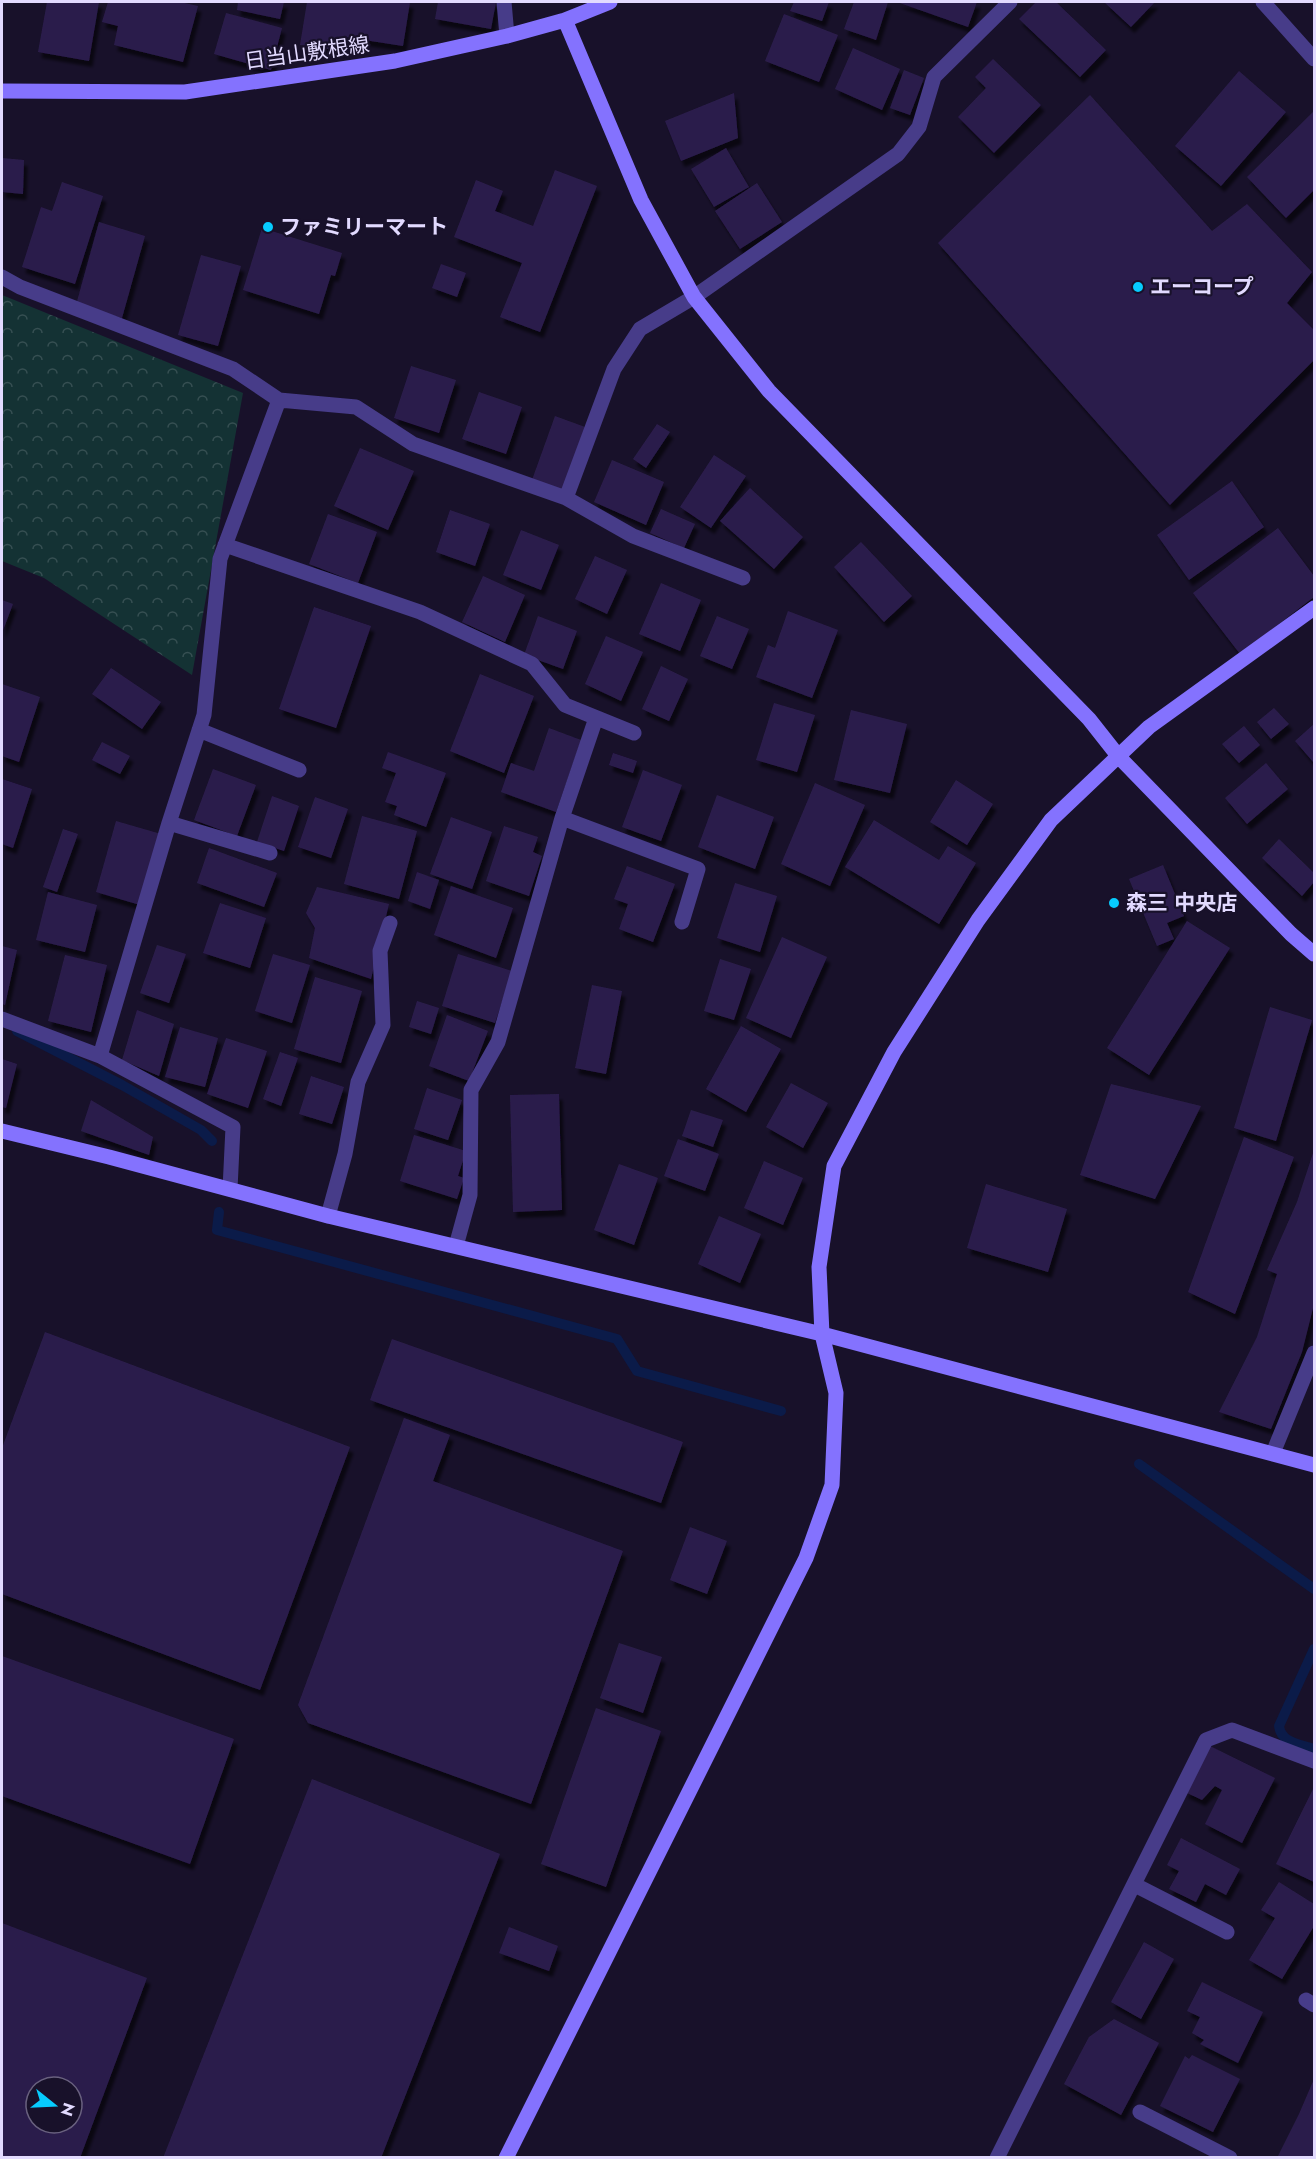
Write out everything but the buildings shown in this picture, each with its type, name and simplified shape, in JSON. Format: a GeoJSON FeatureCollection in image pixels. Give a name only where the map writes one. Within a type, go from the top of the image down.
{"type":"FeatureCollection","features":[{"type":"Feature","properties":{"kind":"street"},"geometry":{"type":"LineString","coordinates":[[504,2],[507,36]]}},
{"type":"Feature","properties":{"kind":"street","name":"日当山敷根線"},"geometry":{"type":"LineString","coordinates":[[2,91],[185,92],[395,61],[507,36],[565,20],[610,2]]}},
{"type":"Feature","properties":{"kind":"street"},"geometry":{"type":"LineString","coordinates":[[566,498],[614,369],[640,329],[694,297],[898,154],[919,127],[934,77],[1010,2]]}},
{"type":"Feature","properties":{"kind":"street"},"geometry":{"type":"LineString","coordinates":[[1263,2],[1314,59]]}},
{"type":"Feature","properties":{"kind":"street"},"geometry":{"type":"LineString","coordinates":[[565,20],[641,200],[694,297],[769,391],[1089,720],[1119,757],[1291,934],[1314,954]]}},
{"type":"Feature","properties":{"kind":"street"},"geometry":{"type":"LineString","coordinates":[[2,277],[20,287],[234,369],[279,400],[356,407],[413,444],[566,498],[633,536],[743,578]]}},
{"type":"Feature","properties":{"kind":"street"},"geometry":{"type":"LineString","coordinates":[[100,1056],[169,822],[204,715],[220,559],[279,400]]}},
{"type":"Feature","properties":{"kind":"street"},"geometry":{"type":"LineString","coordinates":[[225,545],[420,612],[532,664],[565,705],[634,733]]}},
{"type":"Feature","properties":{"kind":"street"},"geometry":{"type":"LineString","coordinates":[[506,2157],[806,1557],[832,1485],[836,1393],[822,1334],[819,1268],[834,1166],[894,1052],[978,921],[1051,820],[1149,727],[1314,608]]}},
{"type":"Feature","properties":{"kind":"street"},"geometry":{"type":"LineString","coordinates":[[456,1246],[470,1195],[471,1090],[498,1042],[562,818],[596,718]]}},
{"type":"Feature","properties":{"kind":"street"},"geometry":{"type":"LineString","coordinates":[[199,729],[299,770]]}},
{"type":"Feature","properties":{"kind":"street"},"geometry":{"type":"LineString","coordinates":[[562,818],[698,869],[682,922]]}},
{"type":"Feature","properties":{"kind":"street"},"geometry":{"type":"LineString","coordinates":[[169,822],[270,853]]}},
{"type":"Feature","properties":{"kind":"street"},"geometry":{"type":"LineString","coordinates":[[328,1216],[345,1154],[358,1082],[383,1025],[380,951],[390,923]]}},
{"type":"Feature","properties":{"kind":"street"},"geometry":{"type":"LineString","coordinates":[[2,1019],[100,1056],[233,1127],[230,1190]]}},
{"type":"Feature","properties":{"kind":"street"},"geometry":{"type":"LineString","coordinates":[[2,1131],[328,1216],[822,1334],[1314,1465]]}},
{"type":"Feature","properties":{"kind":"street"},"geometry":{"type":"LineString","coordinates":[[1273,1454],[1314,1353]]}},
{"type":"Feature","properties":{"kind":"street"},"geometry":{"type":"LineString","coordinates":[[997,2157],[1206,1740],[1232,1730],[1314,1761]]}},
{"type":"Feature","properties":{"kind":"street"},"geometry":{"type":"LineString","coordinates":[[1135,1885],[1227,1932]]}},
{"type":"Feature","properties":{"kind":"street"},"geometry":{"type":"LineString","coordinates":[[1140,2112],[1230,2157]]}},
{"type":"Feature","properties":{"kind":"green space"},"geometry":{"type":"Polygon","coordinates":[[[2,295],[243,393],[192,675],[44,578],[2,561],[2,295]]]}},
{"type":"Feature","properties":{"kind":"waterway"},"geometry":{"type":"LineString","coordinates":[[17,1031],[122,1085],[201,1130],[212,1141]]}},
{"type":"Feature","properties":{"kind":"waterway"},"geometry":{"type":"LineString","coordinates":[[219,1212],[217,1230],[617,1339],[637,1371],[781,1411]]}},
{"type":"Feature","properties":{"kind":"waterway"},"geometry":{"type":"LineString","coordinates":[[1139,1464],[1314,1589]]}},
{"type":"Feature","properties":{"kind":"waterway"},"geometry":{"type":"LineString","coordinates":[[1314,1649],[1279,1726],[1283,1736],[1287,1739],[1314,1749]]}},
{"type":"Feature","properties":{"kind":"place","name":"ファミリーマート"},"geometry":{"type":"Point","coordinates":[268,227]}},
{"type":"Feature","properties":{"kind":"place","name":"エーコープ"},"geometry":{"type":"Point","coordinates":[1138,287]}},
{"type":"Feature","properties":{"kind":"place","name":"森三 中央店"},"geometry":{"type":"Point","coordinates":[1114,903]}}]}
